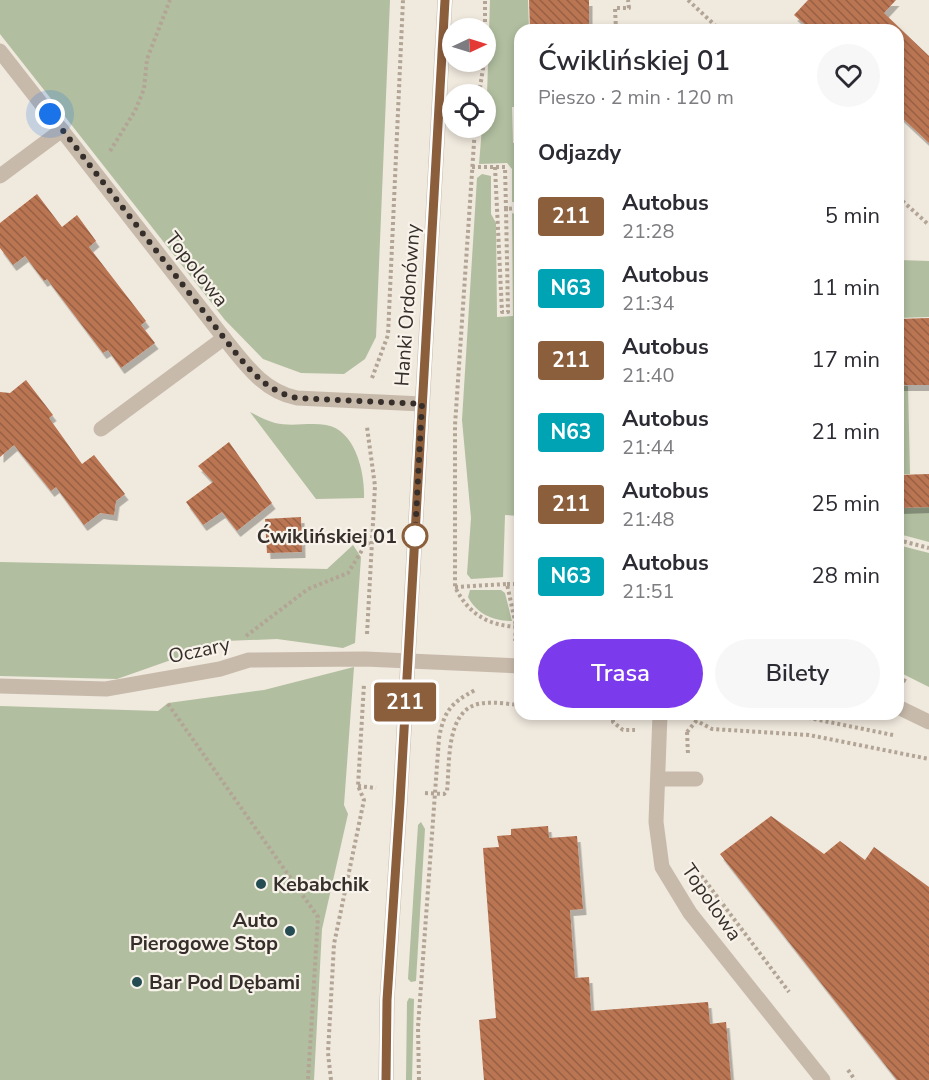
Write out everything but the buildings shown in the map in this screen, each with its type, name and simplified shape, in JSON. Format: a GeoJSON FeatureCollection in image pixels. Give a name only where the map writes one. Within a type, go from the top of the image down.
{"type":"FeatureCollection","features":[{"type":"Feature","properties":{"kind":"street","name":"Hanki Ordonówny"},"geometry":{"type":"LineString","coordinates":[[386,1080],[387,1000],[401,790],[445,0]]}},
{"type":"Feature","properties":{"kind":"street","name":"Topolowa"},"geometry":{"type":"LineString","coordinates":[[0,51],[257,378],[282,395],[356,402],[422,404]]}},
{"type":"Feature","properties":{"kind":"street"},"geometry":{"type":"LineString","coordinates":[[0,176],[62,129]]}},
{"type":"Feature","properties":{"kind":"street"},"geometry":{"type":"LineString","coordinates":[[101,429],[224,338]]}},
{"type":"Feature","properties":{"kind":"street","name":"Oczary"},"geometry":{"type":"LineString","coordinates":[[0,686],[106,689],[220,669],[249,660],[365,659],[514,666]]}},
{"type":"Feature","properties":{"kind":"street"},"geometry":{"type":"LineString","coordinates":[[904,710],[929,722]]}},
{"type":"Feature","properties":{"kind":"street","name":"Topolowa"},"geometry":{"type":"LineString","coordinates":[[660,720],[656,822],[662,867],[690,913],[823,1080]]}},
{"type":"Feature","properties":{"kind":"street"},"geometry":{"type":"LineString","coordinates":[[658,779],[693,779]]}},
{"type":"Feature","properties":{"kind":"path"},"geometry":{"type":"LineString","coordinates":[[95,171],[135,111],[144,89],[147,59],[170,0]]}},
{"type":"Feature","properties":{"kind":"path"},"geometry":{"type":"LineString","coordinates":[[370,382],[388,335],[403,0]]}},
{"type":"Feature","properties":{"kind":"path"},"geometry":{"type":"LineString","coordinates":[[485,0],[485,18]]}},
{"type":"Feature","properties":{"kind":"path"},"geometry":{"type":"LineString","coordinates":[[616,24],[615,8],[628,8],[628,0]]}},
{"type":"Feature","properties":{"kind":"path"},"geometry":{"type":"LineString","coordinates":[[688,0],[714,24]]}},
{"type":"Feature","properties":{"kind":"path"},"geometry":{"type":"LineString","coordinates":[[474,138],[455,426],[455,587],[463,603],[479,618],[501,626],[514,626]]}},
{"type":"Feature","properties":{"kind":"path"},"geometry":{"type":"LineString","coordinates":[[472,167],[495,167],[505,167],[508,312],[502,312],[495,167]]}},
{"type":"Feature","properties":{"kind":"path"},"geometry":{"type":"LineString","coordinates":[[904,202],[929,225]]}},
{"type":"Feature","properties":{"kind":"path"},"geometry":{"type":"LineString","coordinates":[[506,209],[514,209]]}},
{"type":"Feature","properties":{"kind":"path"},"geometry":{"type":"LineString","coordinates":[[331,1080],[328,1053],[334,944],[364,800],[358,786],[375,486],[366,419]]}},
{"type":"Feature","properties":{"kind":"path"},"geometry":{"type":"LineString","coordinates":[[220,669],[250,631],[308,589],[348,573],[364,547],[372,540]]}},
{"type":"Feature","properties":{"kind":"path"},"geometry":{"type":"LineString","coordinates":[[904,542],[929,548]]}},
{"type":"Feature","properties":{"kind":"path"},"geometry":{"type":"LineString","coordinates":[[507,584],[514,611]]}},
{"type":"Feature","properties":{"kind":"path"},"geometry":{"type":"LineString","coordinates":[[455,587],[514,584]]}},
{"type":"Feature","properties":{"kind":"path"},"geometry":{"type":"LineString","coordinates":[[152,681],[318,917],[308,1080]]}},
{"type":"Feature","properties":{"kind":"path"},"geometry":{"type":"LineString","coordinates":[[419,1080],[418,1028],[434,794],[443,716],[459,699],[479,688]]}},
{"type":"Feature","properties":{"kind":"path"},"geometry":{"type":"LineString","coordinates":[[358,786],[434,794],[447,791],[453,734],[460,715],[477,704],[514,705]]}},
{"type":"Feature","properties":{"kind":"path"},"geometry":{"type":"LineString","coordinates":[[695,720],[712,729],[809,735],[929,759]]}},
{"type":"Feature","properties":{"kind":"path"},"geometry":{"type":"LineString","coordinates":[[823,720],[900,736],[902,720]]}},
{"type":"Feature","properties":{"kind":"path"},"geometry":{"type":"LineString","coordinates":[[687,732],[693,779]]}},
{"type":"Feature","properties":{"kind":"path"},"geometry":{"type":"LineString","coordinates":[[691,863],[791,995]]}},
{"type":"Feature","properties":{"kind":"path"},"geometry":{"type":"LineString","coordinates":[[841,1061],[855,1080]]}},
{"type":"Feature","properties":{"kind":"green space"},"geometry":{"type":"Polygon","coordinates":[[[0,0],[390,0],[376,337],[365,359],[344,374],[301,373],[263,359],[225,320],[0,34],[0,0]]]}},
{"type":"Feature","properties":{"kind":"green space"},"geometry":{"type":"Polygon","coordinates":[[[490,0],[528,0],[529,24],[514,24],[514,107],[512,107],[514,202],[512,202],[512,169],[507,163],[479,164],[481,138],[496,138],[496,84],[487,84],[488,72],[496,72],[496,18],[489,18],[490,0]]]}},
{"type":"Feature","properties":{"kind":"green space"},"geometry":{"type":"Polygon","coordinates":[[[482,174],[491,176],[491,214],[496,223],[497,317],[513,316],[512,213],[514,214],[514,516],[505,515],[503,577],[471,579],[467,574],[471,518],[462,420],[477,178],[482,174]]]}},
{"type":"Feature","properties":{"kind":"green space"},"geometry":{"type":"Polygon","coordinates":[[[904,260],[929,261],[929,317],[904,318],[904,260]]]}},
{"type":"Feature","properties":{"kind":"green space"},"geometry":{"type":"Polygon","coordinates":[[[904,386],[908,386],[910,474],[904,474],[904,386]]]}},
{"type":"Feature","properties":{"kind":"green space"},"geometry":{"type":"Polygon","coordinates":[[[250,412],[275,423],[326,425],[345,435],[357,454],[363,477],[364,498],[316,499],[250,412]]]}},
{"type":"Feature","properties":{"kind":"green space"},"geometry":{"type":"Polygon","coordinates":[[[929,507],[929,542],[904,535],[904,508],[929,507]]]}},
{"type":"Feature","properties":{"kind":"green space"},"geometry":{"type":"Polygon","coordinates":[[[353,545],[361,557],[355,643],[343,648],[277,639],[225,641],[117,679],[0,676],[0,562],[327,569],[353,545]]]}},
{"type":"Feature","properties":{"kind":"green space"},"geometry":{"type":"Polygon","coordinates":[[[904,547],[929,553],[929,687],[904,674],[904,547]]]}},
{"type":"Feature","properties":{"kind":"green space"},"geometry":{"type":"Polygon","coordinates":[[[470,590],[501,590],[505,593],[512,621],[498,620],[481,612],[468,597],[470,590]]]}},
{"type":"Feature","properties":{"kind":"green space"},"geometry":{"type":"Polygon","coordinates":[[[354,667],[344,805],[348,814],[322,929],[314,1080],[0,1080],[0,706],[158,711],[168,703],[264,690],[354,667]]]}},
{"type":"Feature","properties":{"kind":"green space"},"geometry":{"type":"Polygon","coordinates":[[[421,822],[425,829],[416,981],[411,982],[408,979],[418,825],[421,822]]]}},
{"type":"Feature","properties":{"kind":"green space"},"geometry":{"type":"Polygon","coordinates":[[[409,998],[414,999],[412,1080],[406,1080],[407,1002],[409,998]]]}},
{"type":"Feature","properties":{"kind":"bus line","name":"211"},"geometry":{"type":"LineString","coordinates":[[386,1080],[387,1000],[445,0]]}},
{"type":"Feature","properties":{"kind":"place","name":"Ćwiklińskiej 01"},"geometry":{"type":"Point","coordinates":[415,536]}},
{"type":"Feature","properties":{"kind":"place","name":"Kebabchik"},"geometry":{"type":"Point","coordinates":[261,884]}},
{"type":"Feature","properties":{"kind":"place","name":"Auto Pierogowe Stop"},"geometry":{"type":"Point","coordinates":[290,931]}},
{"type":"Feature","properties":{"kind":"place","name":"Bar Pod Dębami"},"geometry":{"type":"Point","coordinates":[137,982]}},
{"type":"Feature","properties":{"kind":"route"},"geometry":{"type":"LineString","coordinates":[[50,114],[257,378],[282,395],[297,398],[422,404],[415,536]]}}]}
